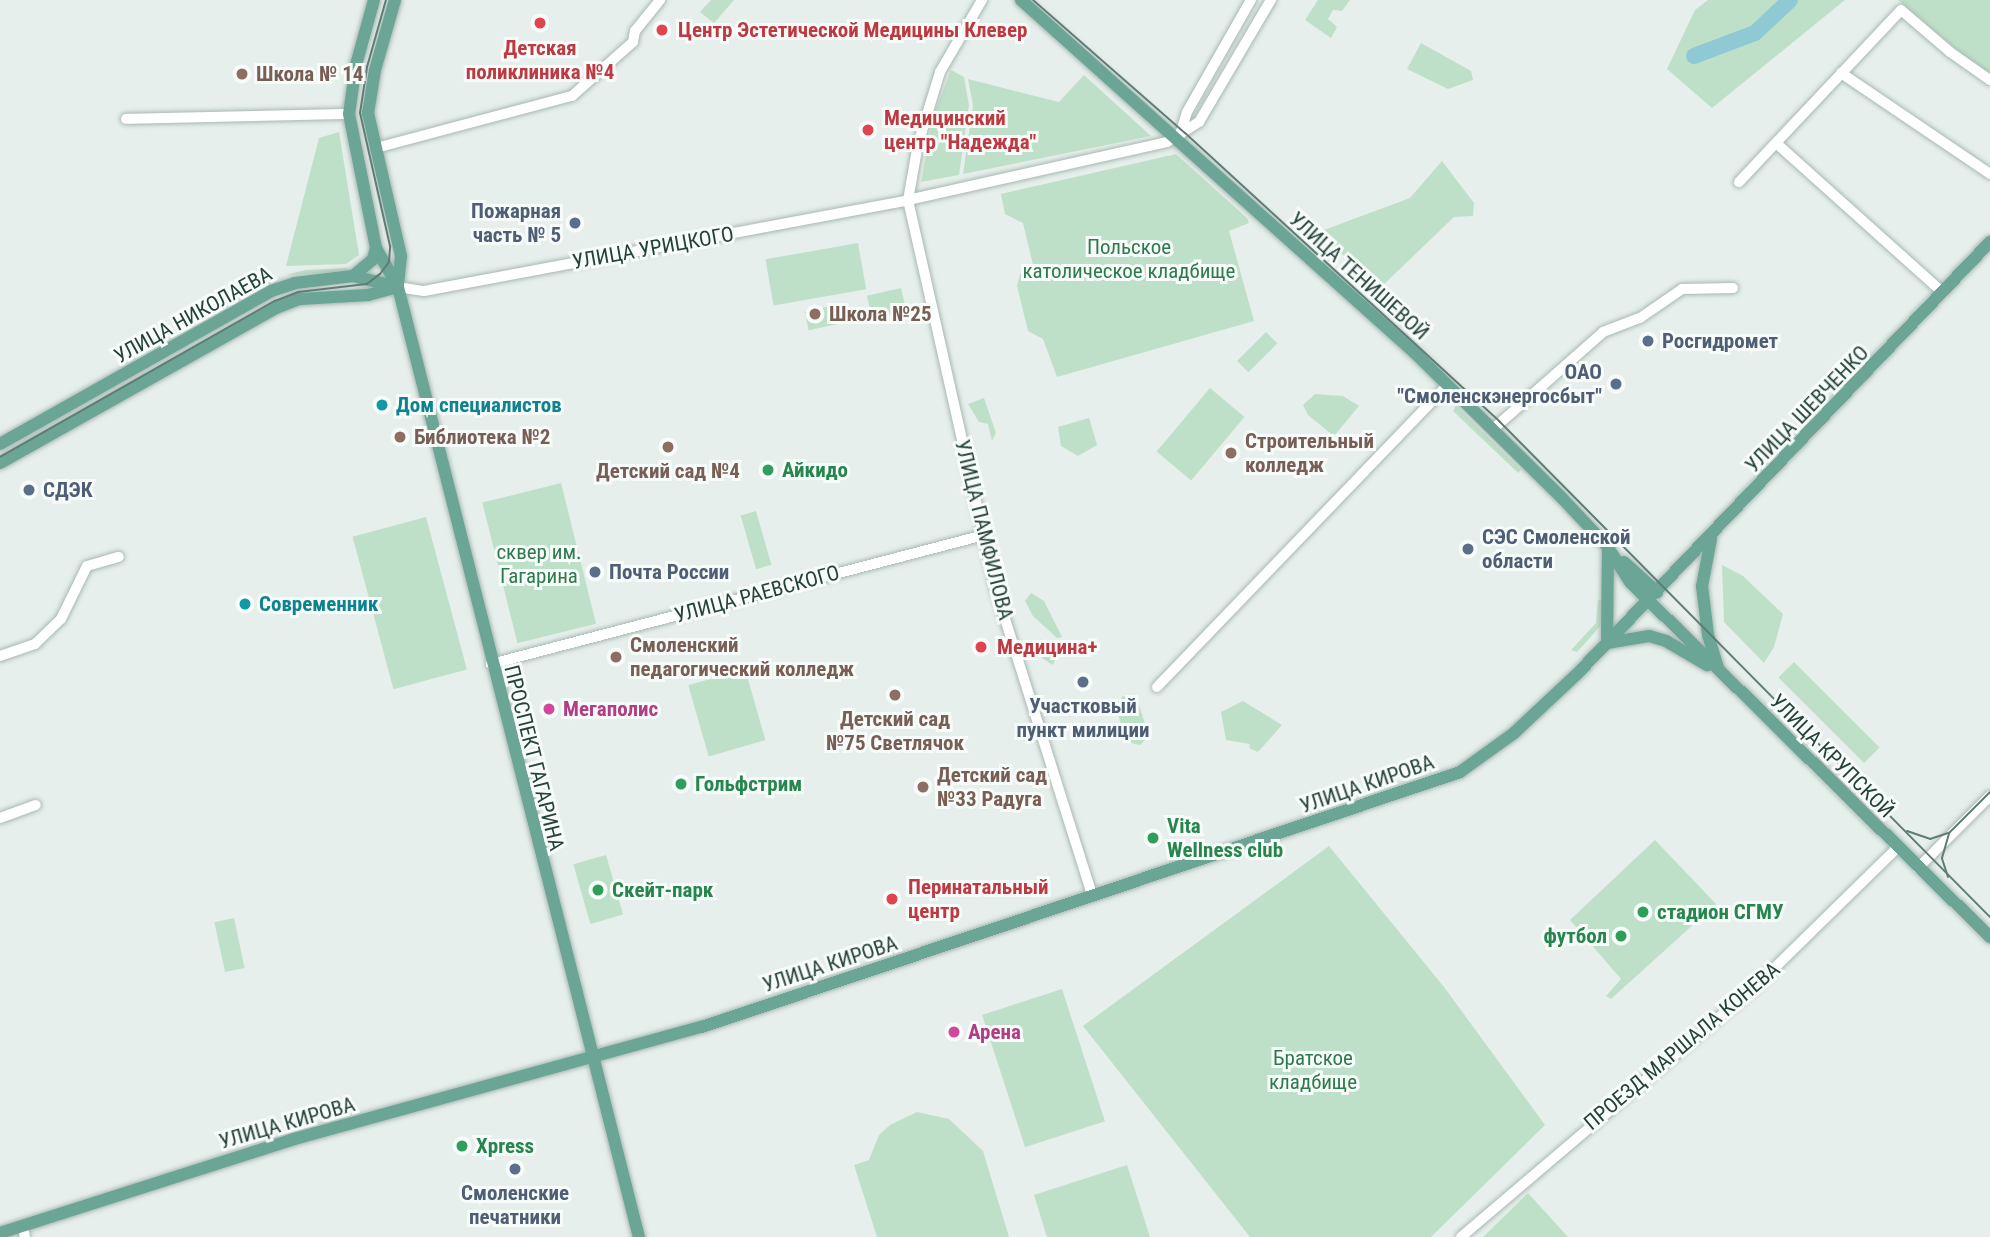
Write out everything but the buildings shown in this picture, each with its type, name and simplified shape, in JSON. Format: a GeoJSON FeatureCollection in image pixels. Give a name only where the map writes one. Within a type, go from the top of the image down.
{"type":"FeatureCollection","features":[{"type":"Feature","properties":{"kind":"main road","name":"ПРОСПЕКТ ГАГАРИНА"},"geometry":{"type":"LineString","coordinates":[[374,0],[356,65],[349,114],[376,248],[398,287],[590,1058],[639,1237]]}},
{"type":"Feature","properties":{"kind":"main road","name":"ПРОСПЕКТ ГАГАРИНА"},"geometry":{"type":"LineString","coordinates":[[395,0],[371,88],[368,113],[401,256],[398,287]]}},
{"type":"Feature","properties":{"kind":"main road","name":"УЛИЦА ТЕНИШЕВОЙ"},"geometry":{"type":"LineString","coordinates":[[1021,0],[1179,138],[1448,385],[1607,546],[1630,582],[1653,596]]}},
{"type":"Feature","properties":{"kind":"main road","name":"УЛИЦА ШЕВЧЕНКО"},"geometry":{"type":"LineString","coordinates":[[1653,596],[1990,242]]}},
{"type":"Feature","properties":{"kind":"main road"},"geometry":{"type":"LineString","coordinates":[[353,276],[373,259],[376,248]]}},
{"type":"Feature","properties":{"kind":"main road","name":"УЛИЦА НИКОЛАЕВА"},"geometry":{"type":"LineString","coordinates":[[0,444],[271,291],[296,283],[353,276],[398,287]]}},
{"type":"Feature","properties":{"kind":"main road","name":"УЛИЦА НИКОЛАЕВА"},"geometry":{"type":"LineString","coordinates":[[0,463],[276,308],[300,299],[368,295],[398,287]]}},
{"type":"Feature","properties":{"kind":"main road"},"geometry":{"type":"LineString","coordinates":[[1712,535],[1702,586],[1708,635],[1720,672]]}},
{"type":"Feature","properties":{"kind":"main road"},"geometry":{"type":"LineString","coordinates":[[1607,546],[1611,595],[1607,643],[1630,637],[1666,640],[1720,672]]}},
{"type":"Feature","properties":{"kind":"main road","name":"УЛИЦА КИРОВА"},"geometry":{"type":"LineString","coordinates":[[0,1233],[24,1231],[295,1139],[702,1027],[1460,772],[1514,733],[1653,596]]}},
{"type":"Feature","properties":{"kind":"main road","name":"УЛИЦА КРУПСКОЙ"},"geometry":{"type":"LineString","coordinates":[[1653,596],[1720,672],[1990,937]]}},
{"type":"Feature","properties":{"kind":"street"},"geometry":{"type":"LineString","coordinates":[[376,148],[572,96],[633,42],[635,31],[660,0]]}},
{"type":"Feature","properties":{"kind":"street"},"geometry":{"type":"LineString","coordinates":[[908,200],[918,145],[940,72],[982,0]]}},
{"type":"Feature","properties":{"kind":"street"},"geometry":{"type":"LineString","coordinates":[[1179,138],[1187,113],[1251,0]]}},
{"type":"Feature","properties":{"kind":"street"},"geometry":{"type":"LineString","coordinates":[[1179,138],[1199,122],[1271,0]]}},
{"type":"Feature","properties":{"kind":"street"},"geometry":{"type":"LineString","coordinates":[[1739,182],[1901,10],[1990,80]]}},
{"type":"Feature","properties":{"kind":"street"},"geometry":{"type":"LineString","coordinates":[[1841,74],[1990,174]]}},
{"type":"Feature","properties":{"kind":"street"},"geometry":{"type":"LineString","coordinates":[[126,119],[349,114]]}},
{"type":"Feature","properties":{"kind":"street","name":"УЛИЦА УРИЦКОГО"},"geometry":{"type":"LineString","coordinates":[[398,287],[424,291],[908,200],[1179,138]]}},
{"type":"Feature","properties":{"kind":"street"},"geometry":{"type":"LineString","coordinates":[[1776,143],[1942,293]]}},
{"type":"Feature","properties":{"kind":"street","name":"УЛИЦА ПАМФИЛОВА"},"geometry":{"type":"LineString","coordinates":[[908,200],[995,587],[1092,895]]}},
{"type":"Feature","properties":{"kind":"street"},"geometry":{"type":"LineString","coordinates":[[1492,430],[1603,332],[1640,317],[1682,289],[1732,288]]}},
{"type":"Feature","properties":{"kind":"street"},"geometry":{"type":"LineString","coordinates":[[1157,687],[1448,385]]}},
{"type":"Feature","properties":{"kind":"street","name":"УЛИЦА РАЕВСКОГО"},"geometry":{"type":"LineString","coordinates":[[491,664],[984,536]]}},
{"type":"Feature","properties":{"kind":"street"},"geometry":{"type":"LineString","coordinates":[[0,656],[35,644],[61,619],[87,566],[119,557]]}},
{"type":"Feature","properties":{"kind":"street"},"geometry":{"type":"LineString","coordinates":[[1918,868],[1990,796]]}},
{"type":"Feature","properties":{"kind":"street"},"geometry":{"type":"LineString","coordinates":[[0,818],[36,805]]}},
{"type":"Feature","properties":{"kind":"street","name":"ПРОЕЗД МАРШАЛА КОНЕВА"},"geometry":{"type":"LineString","coordinates":[[1461,1237],[1754,988],[1897,848]]}},
{"type":"Feature","properties":{"kind":"green space"},"geometry":{"type":"Polygon","coordinates":[[[711,0],[734,0],[714,23],[700,12],[711,0]]]}},
{"type":"Feature","properties":{"kind":"green space"},"geometry":{"type":"Polygon","coordinates":[[[1318,0],[1350,0],[1342,11],[1333,10],[1328,19],[1337,27],[1331,38],[1305,20],[1318,0]]]}},
{"type":"Feature","properties":{"kind":"green space"},"geometry":{"type":"Polygon","coordinates":[[[1708,0],[1845,0],[1712,108],[1667,69],[1695,10],[1708,0]]]}},
{"type":"Feature","properties":{"kind":"green space"},"geometry":{"type":"Polygon","coordinates":[[[1898,0],[1990,0],[1990,78],[1898,0]]]}},
{"type":"Feature","properties":{"kind":"green space"},"geometry":{"type":"Polygon","coordinates":[[[1421,43],[1471,71],[1473,80],[1448,89],[1407,69],[1421,43]]]}},
{"type":"Feature","properties":{"kind":"green space"},"geometry":{"type":"Polygon","coordinates":[[[951,70],[964,77],[969,105],[959,175],[921,182],[933,117],[951,70]]]}},
{"type":"Feature","properties":{"kind":"green space"},"geometry":{"type":"Polygon","coordinates":[[[1084,75],[1151,136],[963,174],[973,105],[968,79],[1059,102],[1084,75]]]}},
{"type":"Feature","properties":{"kind":"green space"},"geometry":{"type":"Polygon","coordinates":[[[339,132],[359,255],[346,264],[286,266],[319,138],[339,132]]]}},
{"type":"Feature","properties":{"kind":"green space","name":"Польское католическое кладбище"},"geometry":{"type":"Polygon","coordinates":[[[1176,154],[1247,218],[1249,223],[1229,231],[1254,321],[1057,377],[1043,339],[1028,331],[1017,286],[1020,274],[1033,265],[1023,223],[1005,214],[1001,194],[1176,154]]]}},
{"type":"Feature","properties":{"kind":"green space"},"geometry":{"type":"Polygon","coordinates":[[[1442,161],[1474,203],[1473,216],[1454,217],[1381,287],[1316,233],[1410,198],[1442,161]]]}},
{"type":"Feature","properties":{"kind":"green space"},"geometry":{"type":"Polygon","coordinates":[[[858,243],[866,289],[774,306],[765,259],[858,243]]]}},
{"type":"Feature","properties":{"kind":"green space"},"geometry":{"type":"Polygon","coordinates":[[[347,268],[347,271],[286,275],[305,270],[347,268]]]}},
{"type":"Feature","properties":{"kind":"green space"},"geometry":{"type":"Polygon","coordinates":[[[901,288],[906,310],[872,318],[867,296],[901,288]]]}},
{"type":"Feature","properties":{"kind":"green space"},"geometry":{"type":"Polygon","coordinates":[[[836,305],[840,324],[809,330],[805,312],[836,305]]]}},
{"type":"Feature","properties":{"kind":"green space"},"geometry":{"type":"Polygon","coordinates":[[[1266,332],[1277,343],[1248,372],[1237,361],[1266,332]]]}},
{"type":"Feature","properties":{"kind":"green space"},"geometry":{"type":"Polygon","coordinates":[[[1210,388],[1244,417],[1191,481],[1157,452],[1210,388]]]}},
{"type":"Feature","properties":{"kind":"green space"},"geometry":{"type":"Polygon","coordinates":[[[1315,394],[1343,396],[1359,406],[1334,436],[1308,415],[1303,405],[1315,394]]]}},
{"type":"Feature","properties":{"kind":"green space"},"geometry":{"type":"Polygon","coordinates":[[[984,398],[996,433],[992,441],[988,424],[979,422],[968,404],[984,398]]]}},
{"type":"Feature","properties":{"kind":"green space"},"geometry":{"type":"Polygon","coordinates":[[[1456,406],[1521,470],[1518,473],[1453,411],[1456,406]]]}},
{"type":"Feature","properties":{"kind":"green space"},"geometry":{"type":"Polygon","coordinates":[[[1089,418],[1097,445],[1078,456],[1061,446],[1058,427],[1089,418]]]}},
{"type":"Feature","properties":{"kind":"green space","name":"сквер им. Гагарина"},"geometry":{"type":"Polygon","coordinates":[[[561,483],[596,624],[517,643],[482,503],[561,483]]]}},
{"type":"Feature","properties":{"kind":"green space"},"geometry":{"type":"Polygon","coordinates":[[[756,511],[771,565],[756,569],[741,515],[756,511]]]}},
{"type":"Feature","properties":{"kind":"green space"},"geometry":{"type":"Polygon","coordinates":[[[426,517],[467,670],[393,689],[353,537],[426,517]]]}},
{"type":"Feature","properties":{"kind":"green space"},"geometry":{"type":"Polygon","coordinates":[[[1722,565],[1743,576],[1783,614],[1774,647],[1764,663],[1724,622],[1722,565]]]}},
{"type":"Feature","properties":{"kind":"green space"},"geometry":{"type":"Polygon","coordinates":[[[1031,593],[1044,601],[1062,637],[1057,638],[1033,616],[1025,601],[1031,593]]]}},
{"type":"Feature","properties":{"kind":"green space"},"geometry":{"type":"Polygon","coordinates":[[[1598,600],[1606,600],[1604,622],[1577,652],[1571,650],[1596,623],[1598,600]]]}},
{"type":"Feature","properties":{"kind":"green space"},"geometry":{"type":"Polygon","coordinates":[[[1040,639],[1057,653],[1053,665],[1042,658],[1040,639]]]}},
{"type":"Feature","properties":{"kind":"green space"},"geometry":{"type":"Polygon","coordinates":[[[1794,662],[1880,748],[1864,763],[1778,678],[1794,662]]]}},
{"type":"Feature","properties":{"kind":"green space"},"geometry":{"type":"Polygon","coordinates":[[[745,669],[765,740],[709,756],[688,685],[745,669]]]}},
{"type":"Feature","properties":{"kind":"green space"},"geometry":{"type":"Polygon","coordinates":[[[1123,696],[1137,699],[1149,736],[1140,745],[1127,742],[1115,706],[1123,696]]]}},
{"type":"Feature","properties":{"kind":"green space"},"geometry":{"type":"Polygon","coordinates":[[[1243,701],[1282,725],[1258,752],[1249,748],[1250,744],[1226,740],[1221,712],[1243,701]]]}},
{"type":"Feature","properties":{"kind":"green space","name":"стадион СГМУ"},"geometry":{"type":"Polygon","coordinates":[[[1655,840],[1716,904],[1611,999],[1606,996],[1621,979],[1570,920],[1655,840]]]}},
{"type":"Feature","properties":{"kind":"green space","name":"Братское кладбище"},"geometry":{"type":"Polygon","coordinates":[[[1329,846],[1444,987],[1545,1125],[1431,1237],[1250,1237],[1083,1026],[1329,846]]]}},
{"type":"Feature","properties":{"kind":"green space","name":"Скейт-парк"},"geometry":{"type":"Polygon","coordinates":[[[606,855],[623,915],[590,924],[573,864],[606,855]]]}},
{"type":"Feature","properties":{"kind":"green space"},"geometry":{"type":"Polygon","coordinates":[[[234,918],[245,968],[225,972],[214,922],[234,918]]]}},
{"type":"Feature","properties":{"kind":"green space"},"geometry":{"type":"Polygon","coordinates":[[[1062,989],[1105,1121],[1025,1147],[982,1015],[1062,989]]]}},
{"type":"Feature","properties":{"kind":"green space"},"geometry":{"type":"Polygon","coordinates":[[[917,1112],[949,1119],[983,1151],[1009,1237],[877,1237],[854,1165],[869,1160],[879,1135],[890,1125],[917,1112]]]}},
{"type":"Feature","properties":{"kind":"green space"},"geometry":{"type":"Polygon","coordinates":[[[1127,1165],[1150,1237],[1047,1237],[1034,1195],[1127,1165]]]}},
{"type":"Feature","properties":{"kind":"green space"},"geometry":{"type":"Polygon","coordinates":[[[1528,1193],[1568,1237],[1483,1237],[1528,1193]]]}},
{"type":"Feature","properties":{"kind":"waterway"},"geometry":{"type":"LineString","coordinates":[[1694,56],[1755,33],[1790,0]]}},
{"type":"Feature","properties":{"kind":"tram line"},"geometry":{"type":"LineString","coordinates":[[0,457],[275,301],[298,292],[367,284],[380,274],[389,262],[390,246],[360,113],[367,67],[386,0]]}},
{"type":"Feature","properties":{"kind":"tram line"},"geometry":{"type":"LineString","coordinates":[[1033,0],[1185,133],[1500,422],[1990,917]]}},
{"type":"Feature","properties":{"kind":"tram line"},"geometry":{"type":"LineString","coordinates":[[1948,877],[1942,858],[1949,833],[1990,792]]}},
{"type":"Feature","properties":{"kind":"tram line"},"geometry":{"type":"LineString","coordinates":[[1907,831],[1930,839],[1949,833]]}},
{"type":"Feature","properties":{"kind":"place","name":"Детская поликлиника №4"},"geometry":{"type":"Point","coordinates":[540,23]}},
{"type":"Feature","properties":{"kind":"place","name":"Центр Эстетической Медицины Клевер"},"geometry":{"type":"Point","coordinates":[662,30]}},
{"type":"Feature","properties":{"kind":"place","name":"Школа № 14"},"geometry":{"type":"Point","coordinates":[242,74]}},
{"type":"Feature","properties":{"kind":"place","name":"Медицинский центр \"Надежда\""},"geometry":{"type":"Point","coordinates":[868,130]}},
{"type":"Feature","properties":{"kind":"place","name":"Пожарная часть № 5"},"geometry":{"type":"Point","coordinates":[575,223]}},
{"type":"Feature","properties":{"kind":"place","name":"Школа №25"},"geometry":{"type":"Point","coordinates":[815,314]}},
{"type":"Feature","properties":{"kind":"place","name":"Росгидромет"},"geometry":{"type":"Point","coordinates":[1648,341]}},
{"type":"Feature","properties":{"kind":"place","name":"ОАО \"Смоленскэнергосбыт\""},"geometry":{"type":"Point","coordinates":[1616,384]}},
{"type":"Feature","properties":{"kind":"place","name":"Дом специалистов"},"geometry":{"type":"Point","coordinates":[382,405]}},
{"type":"Feature","properties":{"kind":"place","name":"Библиотека №2"},"geometry":{"type":"Point","coordinates":[400,437]}},
{"type":"Feature","properties":{"kind":"place","name":"Детский сад №4"},"geometry":{"type":"Point","coordinates":[668,447]}},
{"type":"Feature","properties":{"kind":"place","name":"Строительный колледж"},"geometry":{"type":"Point","coordinates":[1231,453]}},
{"type":"Feature","properties":{"kind":"place","name":"Айкидо"},"geometry":{"type":"Point","coordinates":[768,470]}},
{"type":"Feature","properties":{"kind":"place","name":"СДЭК"},"geometry":{"type":"Point","coordinates":[29,490]}},
{"type":"Feature","properties":{"kind":"place","name":"СЭС Смоленской области"},"geometry":{"type":"Point","coordinates":[1468,549]}},
{"type":"Feature","properties":{"kind":"place","name":"Почта России"},"geometry":{"type":"Point","coordinates":[595,572]}},
{"type":"Feature","properties":{"kind":"place","name":"Современник"},"geometry":{"type":"Point","coordinates":[245,604]}},
{"type":"Feature","properties":{"kind":"place","name":"Медицина+"},"geometry":{"type":"Point","coordinates":[981,647]}},
{"type":"Feature","properties":{"kind":"place","name":"Смоленский педагогический колледж"},"geometry":{"type":"Point","coordinates":[616,657]}},
{"type":"Feature","properties":{"kind":"place","name":"Участковый пункт милиции"},"geometry":{"type":"Point","coordinates":[1083,682]}},
{"type":"Feature","properties":{"kind":"place","name":"Детский сад №75 Светлячок"},"geometry":{"type":"Point","coordinates":[895,695]}},
{"type":"Feature","properties":{"kind":"place","name":"Мегаполис"},"geometry":{"type":"Point","coordinates":[549,709]}},
{"type":"Feature","properties":{"kind":"place","name":"Гольфстрим"},"geometry":{"type":"Point","coordinates":[681,784]}},
{"type":"Feature","properties":{"kind":"place","name":"Детский сад №33 Радуга"},"geometry":{"type":"Point","coordinates":[923,787]}},
{"type":"Feature","properties":{"kind":"place","name":"Vita Wellness club"},"geometry":{"type":"Point","coordinates":[1153,838]}},
{"type":"Feature","properties":{"kind":"place","name":"Скейт-парк"},"geometry":{"type":"Point","coordinates":[598,890]}},
{"type":"Feature","properties":{"kind":"place","name":"Перинатальный центр"},"geometry":{"type":"Point","coordinates":[892,899]}},
{"type":"Feature","properties":{"kind":"place","name":"стадион СГМУ"},"geometry":{"type":"Point","coordinates":[1643,912]}},
{"type":"Feature","properties":{"kind":"place","name":"футбол"},"geometry":{"type":"Point","coordinates":[1621,936]}},
{"type":"Feature","properties":{"kind":"place","name":"Арена"},"geometry":{"type":"Point","coordinates":[954,1032]}},
{"type":"Feature","properties":{"kind":"place","name":"Xpress"},"geometry":{"type":"Point","coordinates":[462,1146]}},
{"type":"Feature","properties":{"kind":"place","name":"Смоленские печатники"},"geometry":{"type":"Point","coordinates":[515,1169]}}]}
